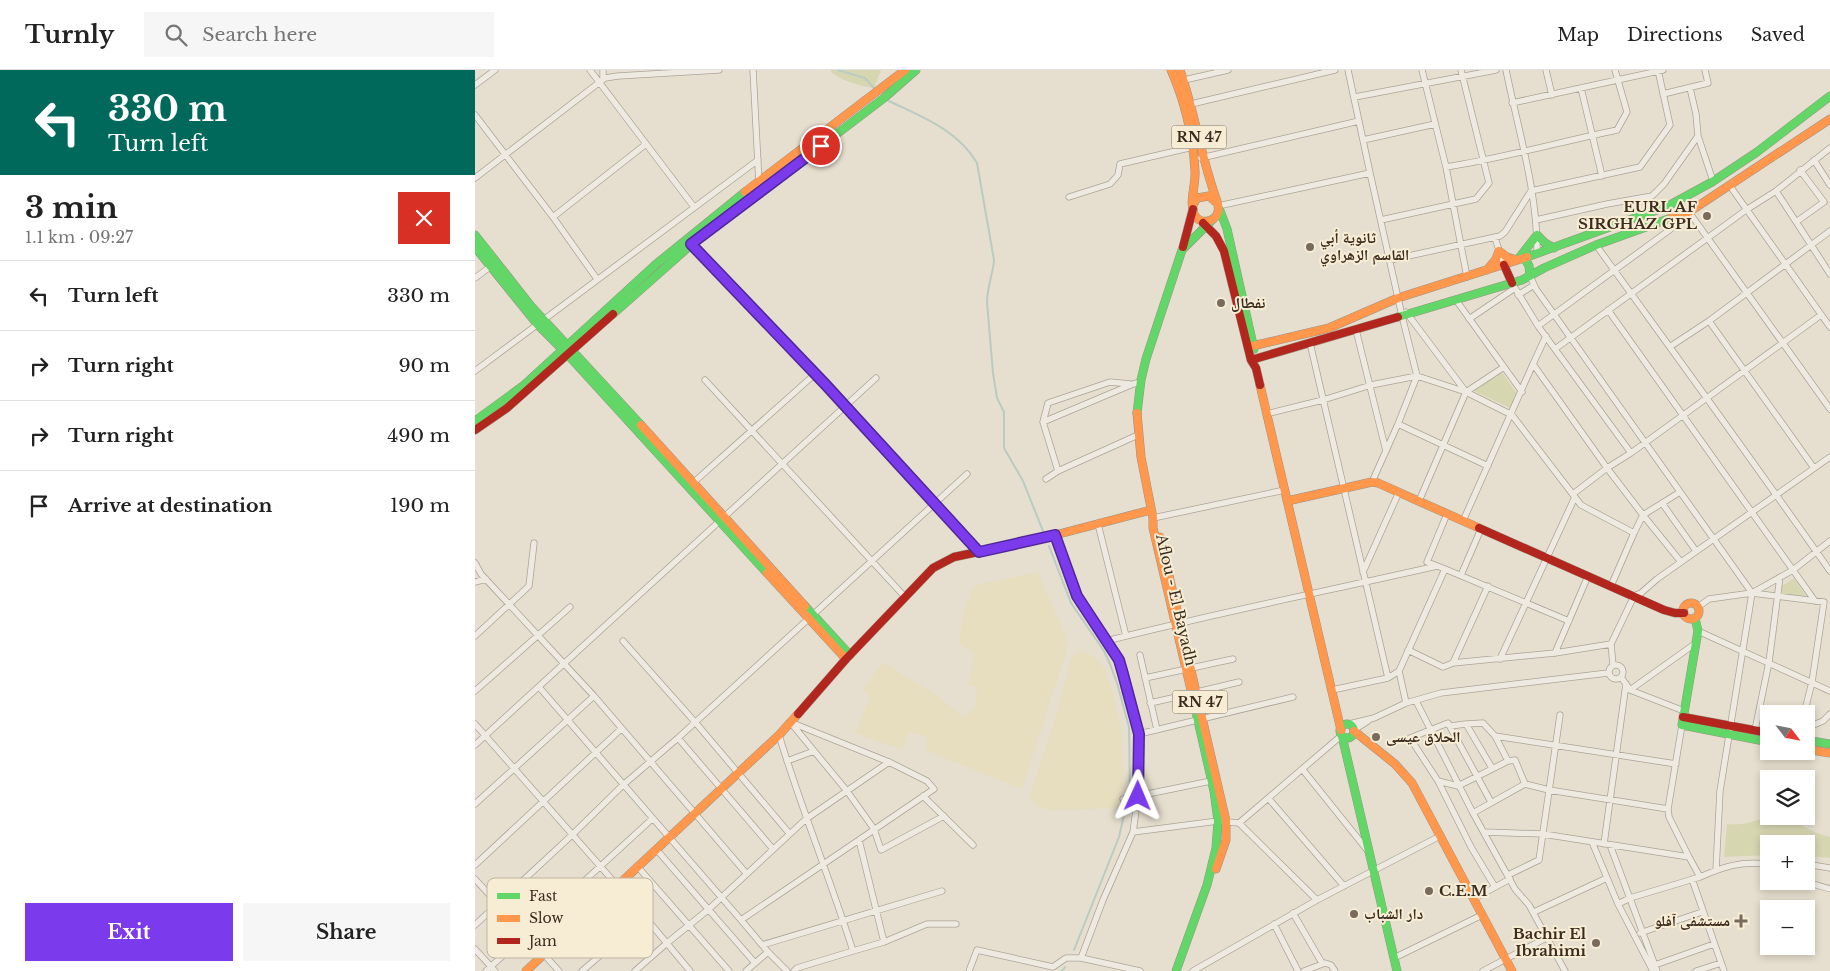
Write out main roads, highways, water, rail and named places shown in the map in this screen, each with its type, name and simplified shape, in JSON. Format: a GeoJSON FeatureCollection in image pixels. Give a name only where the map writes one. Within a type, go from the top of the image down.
{"type":"FeatureCollection","features":[{"type":"Feature","properties":{"kind":"waterway"},"geometry":{"type":"LineString","coordinates":[[838,70],[865,78],[874,88]]}},
{"type":"Feature","properties":{"kind":"waterway"},"geometry":{"type":"LineString","coordinates":[[889,101],[950,133],[977,163],[994,260],[987,302],[993,373],[997,398],[1004,412],[1004,448],[1023,481],[1043,531]]}},
{"type":"Feature","properties":{"kind":"waterway"},"geometry":{"type":"LineString","coordinates":[[1049,546],[1071,603],[1104,651],[1110,664],[1129,727],[1130,788],[1119,837],[1074,950]]}},
{"type":"Feature","properties":{"kind":"waterway"},"geometry":{"type":"LineString","coordinates":[[1062,971],[1065,967]]}},
{"type":"Feature","properties":{"kind":"place","name":"EURL AF SIRGHAZ GPL"},"geometry":{"type":"Point","coordinates":[1707,216]}},
{"type":"Feature","properties":{"kind":"place","name":"ثانوية أبي القاسم الزهراوي"},"geometry":{"type":"Point","coordinates":[1310,247]}},
{"type":"Feature","properties":{"kind":"place","name":"نفطال"},"geometry":{"type":"Point","coordinates":[1221,303]}},
{"type":"Feature","properties":{"kind":"place","name":"الحلاق عيسى"},"geometry":{"type":"Point","coordinates":[1376,737]}},
{"type":"Feature","properties":{"kind":"place","name":"C.E.M"},"geometry":{"type":"Point","coordinates":[1429,891]}},
{"type":"Feature","properties":{"kind":"place","name":"دار الشباب"},"geometry":{"type":"Point","coordinates":[1354,914]}},
{"type":"Feature","properties":{"kind":"place","name":"مستشفى آفلو"},"geometry":{"type":"Point","coordinates":[1741,921]}},
{"type":"Feature","properties":{"kind":"place","name":"Bachir El Ibrahimi"},"geometry":{"type":"Point","coordinates":[1596,943]}}]}
